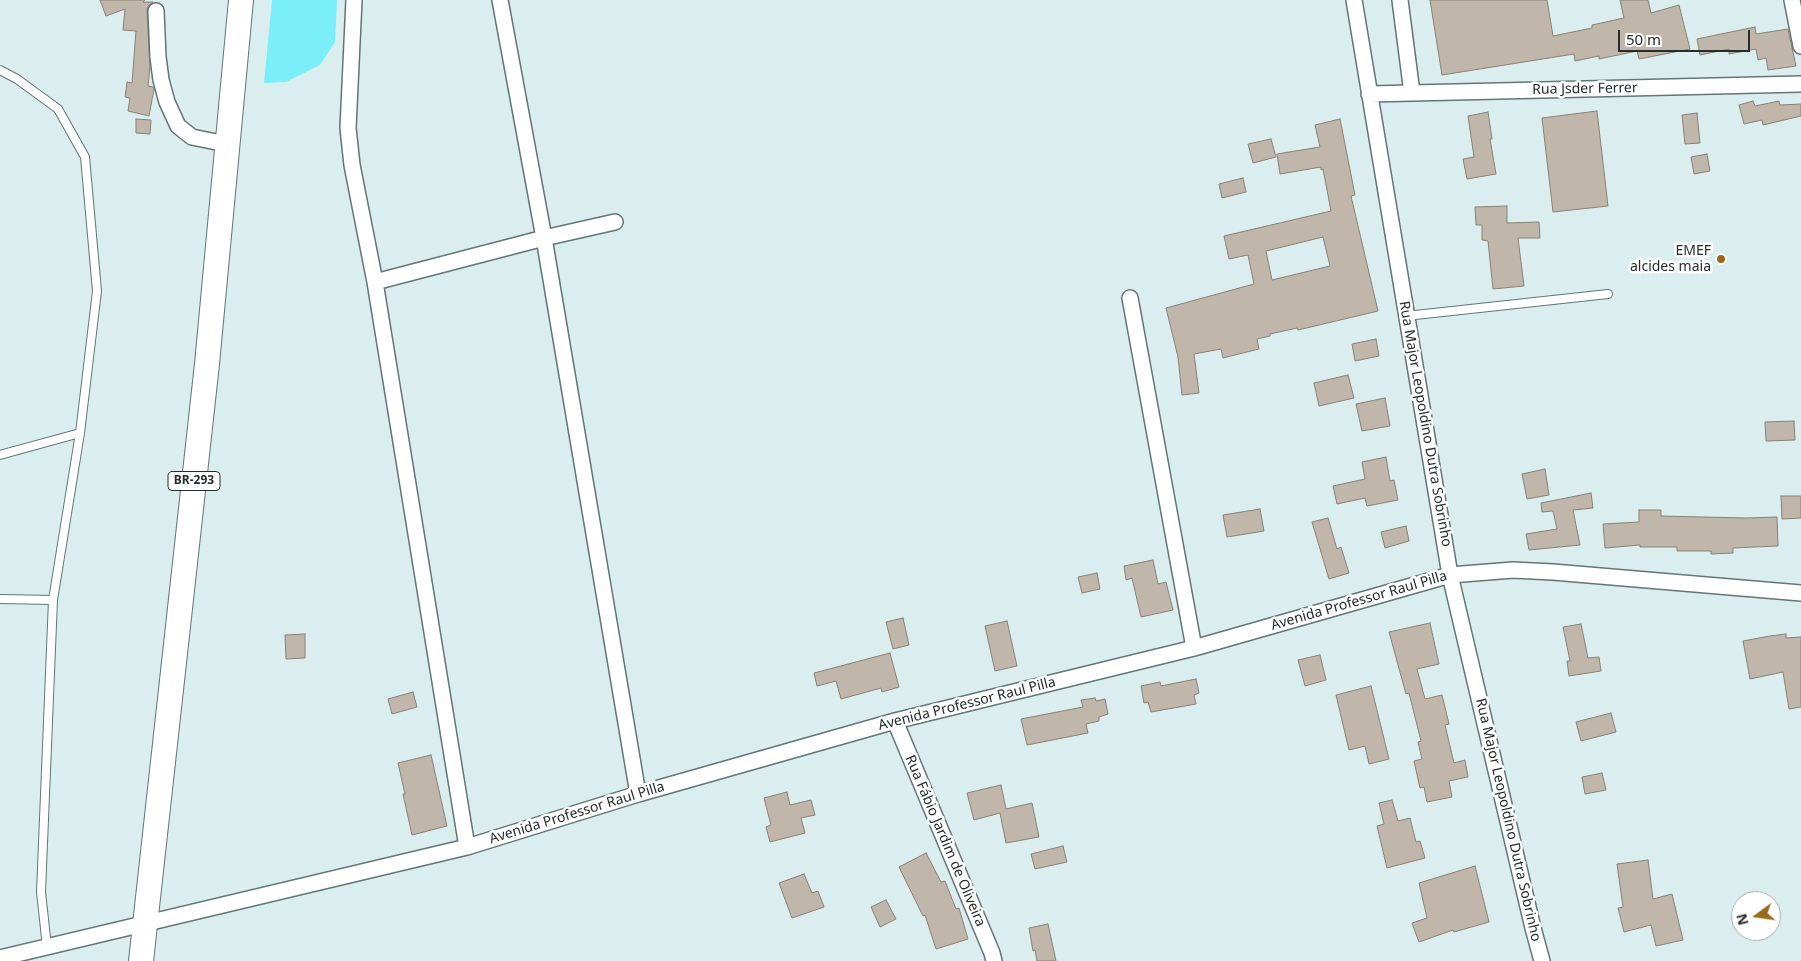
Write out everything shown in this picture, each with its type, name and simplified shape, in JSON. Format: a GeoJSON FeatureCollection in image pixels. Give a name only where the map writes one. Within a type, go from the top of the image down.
{"type":"FeatureCollection","features":[{"type":"Feature","properties":{"kind":"highway","name":"BR-293"},"geometry":{"type":"LineString","coordinates":[[141,961],[207,364],[226,144],[241,0]]}},
{"type":"Feature","properties":{"kind":"street"},"geometry":{"type":"LineString","coordinates":[[354,0],[348,128],[352,165],[375,282],[467,847]]}},
{"type":"Feature","properties":{"kind":"street"},"geometry":{"type":"LineString","coordinates":[[500,0],[544,238],[638,794]]}},
{"type":"Feature","properties":{"kind":"street","name":"Rua Major Leopoldino Dutra Sobrinho"},"geometry":{"type":"LineString","coordinates":[[1354,0],[1450,574],[1542,961]]}},
{"type":"Feature","properties":{"kind":"street"},"geometry":{"type":"LineString","coordinates":[[1400,0],[1412,93]]}},
{"type":"Feature","properties":{"kind":"street"},"geometry":{"type":"LineString","coordinates":[[1792,0],[1801,46]]}},
{"type":"Feature","properties":{"kind":"street"},"geometry":{"type":"LineString","coordinates":[[156,11],[161,80],[167,102],[178,126],[192,137],[226,144]]}},
{"type":"Feature","properties":{"kind":"street","name":"Rua Jsder Ferrer"},"geometry":{"type":"LineString","coordinates":[[1369,94],[1801,84]]}},
{"type":"Feature","properties":{"kind":"street"},"geometry":{"type":"LineString","coordinates":[[375,282],[544,238],[614,222]]}},
{"type":"Feature","properties":{"kind":"street"},"geometry":{"type":"LineString","coordinates":[[1130,298],[1194,648]]}},
{"type":"Feature","properties":{"kind":"street","name":"Avenida Professor Raul Pilla"},"geometry":{"type":"LineString","coordinates":[[0,958],[467,847],[638,794],[895,722],[1194,648],[1450,574],[1513,570],[1553,572],[1801,593]]}},
{"type":"Feature","properties":{"kind":"street","name":"Rua Fábio Jardim de Oliveira"},"geometry":{"type":"LineString","coordinates":[[895,722],[994,961]]}},
{"type":"Feature","properties":{"kind":"lane"},"geometry":{"type":"LineString","coordinates":[[0,70],[18,79],[58,109],[85,157],[96,291],[80,432],[53,600],[41,892],[47,947]]}},
{"type":"Feature","properties":{"kind":"lane"},"geometry":{"type":"LineString","coordinates":[[1406,316],[1608,294]]}},
{"type":"Feature","properties":{"kind":"lane"},"geometry":{"type":"LineString","coordinates":[[0,454],[80,432]]}},
{"type":"Feature","properties":{"kind":"lane"},"geometry":{"type":"LineString","coordinates":[[0,599],[53,600]]}},
{"type":"Feature","properties":{"kind":"shaded area"},"geometry":{"type":"Polygon","coordinates":[[[272,0],[337,0],[335,42],[320,65],[286,82],[264,83],[272,0]]]}},
{"type":"Feature","properties":{"kind":"building"},"geometry":{"type":"Polygon","coordinates":[[[100,0],[145,0],[143,2],[153,2],[148,6],[147,11],[150,66],[148,86],[154,89],[149,116],[128,111],[130,98],[125,97],[127,82],[132,83],[136,31],[123,30],[125,9],[106,16],[100,0]]]}},
{"type":"Feature","properties":{"kind":"building"},"geometry":{"type":"Polygon","coordinates":[[[1430,0],[1547,0],[1553,36],[1592,28],[1592,25],[1624,18],[1620,0],[1648,0],[1651,13],[1679,5],[1690,49],[1639,59],[1637,51],[1599,59],[1599,56],[1575,61],[1574,54],[1442,75],[1430,0]]]}},
{"type":"Feature","properties":{"kind":"building"},"geometry":{"type":"Polygon","coordinates":[[[1755,27],[1756,34],[1788,29],[1796,66],[1768,70],[1766,58],[1758,60],[1756,49],[1729,54],[1729,49],[1700,55],[1697,39],[1755,27]]]}},
{"type":"Feature","properties":{"kind":"building"},"geometry":{"type":"Polygon","coordinates":[[[1753,101],[1755,106],[1779,101],[1780,105],[1801,104],[1801,116],[1763,125],[1762,120],[1744,124],[1739,105],[1753,101]]]}},
{"type":"Feature","properties":{"kind":"building"},"geometry":{"type":"Polygon","coordinates":[[[1597,111],[1608,206],[1553,212],[1542,118],[1597,111]]]}},
{"type":"Feature","properties":{"kind":"building"},"geometry":{"type":"Polygon","coordinates":[[[1488,112],[1496,174],[1467,179],[1463,159],[1474,157],[1468,116],[1488,112]]]}},
{"type":"Feature","properties":{"kind":"building"},"geometry":{"type":"Polygon","coordinates":[[[1697,113],[1700,143],[1685,144],[1682,115],[1697,113]]]}},
{"type":"Feature","properties":{"kind":"building"},"geometry":{"type":"Polygon","coordinates":[[[136,119],[151,120],[150,134],[136,133],[136,119]]]}},
{"type":"Feature","properties":{"kind":"building"},"geometry":{"type":"Polygon","coordinates":[[[1340,119],[1355,195],[1351,196],[1378,311],[1298,330],[1297,328],[1270,334],[1270,336],[1257,339],[1259,349],[1223,358],[1221,349],[1194,354],[1199,393],[1182,395],[1178,357],[1166,308],[1254,284],[1248,255],[1229,259],[1224,236],[1331,211],[1323,169],[1321,170],[1321,167],[1280,174],[1277,154],[1320,147],[1315,125],[1340,119]],[[1323,237],[1266,251],[1272,280],[1330,266],[1323,237]]]}},
{"type":"Feature","properties":{"kind":"building"},"geometry":{"type":"Polygon","coordinates":[[[1271,139],[1276,157],[1253,163],[1248,144],[1271,139]]]}},
{"type":"Feature","properties":{"kind":"building"},"geometry":{"type":"Polygon","coordinates":[[[1707,154],[1710,171],[1694,174],[1691,157],[1707,154]]]}},
{"type":"Feature","properties":{"kind":"building"},"geometry":{"type":"Polygon","coordinates":[[[1243,178],[1246,192],[1222,198],[1219,184],[1243,178]]]}},
{"type":"Feature","properties":{"kind":"building"},"geometry":{"type":"Polygon","coordinates":[[[1507,206],[1507,223],[1539,222],[1540,238],[1518,238],[1524,286],[1493,289],[1488,241],[1482,240],[1482,225],[1476,225],[1475,207],[1507,206]]]}},
{"type":"Feature","properties":{"kind":"building"},"geometry":{"type":"Polygon","coordinates":[[[1376,339],[1379,356],[1355,361],[1352,344],[1376,339]]]}},
{"type":"Feature","properties":{"kind":"building"},"geometry":{"type":"Polygon","coordinates":[[[1348,375],[1354,398],[1319,406],[1314,383],[1348,375]]]}},
{"type":"Feature","properties":{"kind":"building"},"geometry":{"type":"Polygon","coordinates":[[[1385,398],[1390,426],[1362,431],[1356,404],[1385,398]]]}},
{"type":"Feature","properties":{"kind":"building"},"geometry":{"type":"Polygon","coordinates":[[[1794,421],[1795,440],[1766,441],[1765,422],[1794,421]]]}},
{"type":"Feature","properties":{"kind":"building"},"geometry":{"type":"Polygon","coordinates":[[[1386,457],[1390,481],[1394,480],[1398,500],[1367,506],[1365,498],[1337,504],[1333,486],[1365,479],[1362,462],[1386,457]]]}},
{"type":"Feature","properties":{"kind":"building"},"geometry":{"type":"Polygon","coordinates":[[[1545,469],[1549,495],[1527,499],[1522,474],[1545,469]]]}},
{"type":"Feature","properties":{"kind":"building"},"geometry":{"type":"Polygon","coordinates":[[[1591,493],[1593,508],[1573,510],[1580,545],[1529,550],[1526,534],[1557,529],[1553,511],[1542,512],[1541,503],[1591,493]]]}},
{"type":"Feature","properties":{"kind":"building"},"geometry":{"type":"Polygon","coordinates":[[[1781,496],[1801,496],[1801,518],[1782,519],[1781,496]]]}},
{"type":"Feature","properties":{"kind":"building"},"geometry":{"type":"Polygon","coordinates":[[[1260,509],[1264,531],[1227,537],[1223,515],[1260,509]]]}},
{"type":"Feature","properties":{"kind":"building"},"geometry":{"type":"Polygon","coordinates":[[[1639,510],[1661,510],[1661,516],[1777,517],[1778,546],[1733,548],[1733,553],[1711,554],[1711,551],[1677,551],[1677,547],[1640,547],[1640,545],[1605,548],[1603,524],[1639,522],[1639,510]]]}},
{"type":"Feature","properties":{"kind":"building"},"geometry":{"type":"Polygon","coordinates":[[[1328,518],[1337,549],[1341,547],[1349,573],[1329,579],[1312,522],[1328,518]]]}},
{"type":"Feature","properties":{"kind":"building"},"geometry":{"type":"Polygon","coordinates":[[[1406,526],[1409,541],[1385,548],[1381,532],[1406,526]]]}},
{"type":"Feature","properties":{"kind":"building"},"geometry":{"type":"Polygon","coordinates":[[[1153,560],[1158,584],[1166,582],[1173,610],[1141,617],[1132,578],[1126,580],[1124,566],[1153,560]]]}},
{"type":"Feature","properties":{"kind":"building"},"geometry":{"type":"Polygon","coordinates":[[[1097,573],[1100,589],[1082,593],[1078,577],[1097,573]]]}},
{"type":"Feature","properties":{"kind":"building"},"geometry":{"type":"Polygon","coordinates":[[[903,618],[909,645],[893,649],[886,622],[903,618]]]}},
{"type":"Feature","properties":{"kind":"building"},"geometry":{"type":"Polygon","coordinates":[[[1007,621],[1017,666],[995,671],[985,626],[1007,621]]]}},
{"type":"Feature","properties":{"kind":"building"},"geometry":{"type":"Polygon","coordinates":[[[1430,623],[1439,664],[1417,669],[1425,699],[1442,695],[1449,724],[1445,725],[1454,763],[1465,760],[1468,777],[1449,781],[1452,797],[1427,802],[1424,787],[1420,788],[1414,761],[1422,759],[1418,742],[1421,741],[1409,693],[1406,694],[1389,632],[1430,623]]]}},
{"type":"Feature","properties":{"kind":"building"},"geometry":{"type":"Polygon","coordinates":[[[1581,624],[1588,658],[1599,657],[1601,671],[1569,676],[1567,661],[1570,661],[1563,627],[1581,624]]]}},
{"type":"Feature","properties":{"kind":"building"},"geometry":{"type":"Polygon","coordinates":[[[305,634],[305,658],[286,659],[285,635],[305,634]]]}},
{"type":"Feature","properties":{"kind":"building"},"geometry":{"type":"Polygon","coordinates":[[[1786,634],[1786,638],[1801,637],[1801,707],[1789,709],[1783,672],[1750,679],[1743,641],[1786,634]]]}},
{"type":"Feature","properties":{"kind":"building"},"geometry":{"type":"Polygon","coordinates":[[[890,653],[899,687],[882,692],[881,688],[841,699],[836,681],[817,686],[814,673],[890,653]]]}},
{"type":"Feature","properties":{"kind":"building"},"geometry":{"type":"Polygon","coordinates":[[[1320,655],[1326,680],[1305,686],[1298,660],[1320,655]]]}},
{"type":"Feature","properties":{"kind":"building"},"geometry":{"type":"Polygon","coordinates":[[[1196,679],[1199,693],[1194,695],[1196,704],[1151,712],[1148,702],[1144,703],[1141,686],[1160,682],[1161,686],[1196,679]]]}},
{"type":"Feature","properties":{"kind":"building"},"geometry":{"type":"Polygon","coordinates":[[[1371,686],[1389,759],[1369,764],[1365,746],[1349,750],[1336,695],[1371,686]]]}},
{"type":"Feature","properties":{"kind":"building"},"geometry":{"type":"Polygon","coordinates":[[[413,692],[417,707],[392,714],[388,699],[413,692]]]}},
{"type":"Feature","properties":{"kind":"building"},"geometry":{"type":"Polygon","coordinates":[[[1095,698],[1096,701],[1105,699],[1108,714],[1099,717],[1099,721],[1086,724],[1088,733],[1027,745],[1021,719],[1083,707],[1081,700],[1095,698]]]}},
{"type":"Feature","properties":{"kind":"building"},"geometry":{"type":"Polygon","coordinates":[[[1611,713],[1616,732],[1581,741],[1576,722],[1611,713]]]}},
{"type":"Feature","properties":{"kind":"building"},"geometry":{"type":"Polygon","coordinates":[[[431,755],[447,826],[412,835],[398,763],[431,755]]]}},
{"type":"Feature","properties":{"kind":"building"},"geometry":{"type":"Polygon","coordinates":[[[1602,773],[1606,790],[1585,794],[1582,777],[1602,773]]]}},
{"type":"Feature","properties":{"kind":"building"},"geometry":{"type":"Polygon","coordinates":[[[1001,785],[1006,809],[1032,803],[1039,837],[1006,843],[1000,813],[974,820],[967,793],[1001,785]]]}},
{"type":"Feature","properties":{"kind":"building"},"geometry":{"type":"Polygon","coordinates":[[[787,792],[790,805],[811,800],[815,815],[801,818],[805,833],[770,842],[766,827],[771,825],[764,798],[787,792]]]}},
{"type":"Feature","properties":{"kind":"building"},"geometry":{"type":"Polygon","coordinates":[[[1392,800],[1398,821],[1410,818],[1416,842],[1420,841],[1425,858],[1387,868],[1377,826],[1384,824],[1379,803],[1392,800]]]}},
{"type":"Feature","properties":{"kind":"building"},"geometry":{"type":"Polygon","coordinates":[[[1063,846],[1067,862],[1035,869],[1031,854],[1063,846]]]}},
{"type":"Feature","properties":{"kind":"building"},"geometry":{"type":"Polygon","coordinates":[[[926,853],[941,882],[945,881],[956,909],[959,908],[968,939],[936,949],[925,915],[923,916],[899,867],[926,853]]]}},
{"type":"Feature","properties":{"kind":"building"},"geometry":{"type":"Polygon","coordinates":[[[1648,860],[1653,899],[1672,894],[1683,940],[1656,946],[1651,925],[1624,932],[1618,908],[1623,907],[1617,864],[1648,860]]]}},
{"type":"Feature","properties":{"kind":"building"},"geometry":{"type":"Polygon","coordinates":[[[1475,866],[1489,922],[1454,932],[1453,930],[1419,942],[1412,923],[1427,918],[1419,883],[1475,866]]]}},
{"type":"Feature","properties":{"kind":"building"},"geometry":{"type":"Polygon","coordinates":[[[804,874],[812,893],[818,891],[824,907],[792,918],[779,883],[804,874]]]}},
{"type":"Feature","properties":{"kind":"building"},"geometry":{"type":"Polygon","coordinates":[[[886,900],[896,919],[880,927],[871,907],[886,900]]]}},
{"type":"Feature","properties":{"kind":"building"},"geometry":{"type":"Polygon","coordinates":[[[1048,924],[1056,961],[1037,961],[1035,950],[1033,951],[1029,928],[1048,924]]]}},
{"type":"Feature","properties":{"kind":"place","name":"EMEF alcides maia"},"geometry":{"type":"Point","coordinates":[1721,259]}}]}
